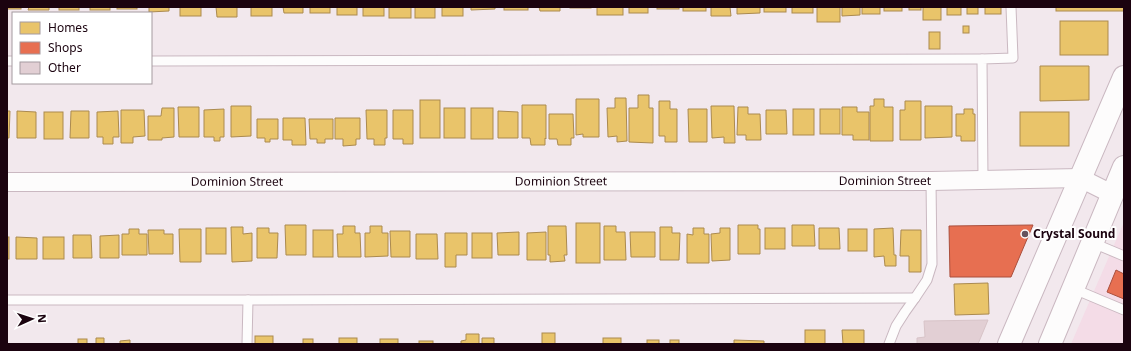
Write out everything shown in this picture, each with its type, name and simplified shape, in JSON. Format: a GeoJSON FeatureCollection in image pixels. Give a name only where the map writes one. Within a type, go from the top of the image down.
{"type":"FeatureCollection","features":[{"type":"Feature","properties":{"kind":"main road"},"geometry":{"type":"LineString","coordinates":[[1009,344],[1124,77]]}},
{"type":"Feature","properties":{"kind":"main road"},"geometry":{"type":"LineString","coordinates":[[1050,344],[1124,167]]}},
{"type":"Feature","properties":{"kind":"street","name":"Dominion Street"},"geometry":{"type":"LineString","coordinates":[[7,182],[931,181],[1080,178],[1112,194]]}},
{"type":"Feature","properties":{"kind":"lane"},"geometry":{"type":"LineString","coordinates":[[152,61],[1013,58],[1011,7]]}},
{"type":"Feature","properties":{"kind":"lane"},"geometry":{"type":"LineString","coordinates":[[982,59],[984,180]]}},
{"type":"Feature","properties":{"kind":"lane"},"geometry":{"type":"LineString","coordinates":[[889,344],[896,326],[927,280],[932,264],[931,181]]}},
{"type":"Feature","properties":{"kind":"lane"},"geometry":{"type":"LineString","coordinates":[[1093,243],[1124,256]]}},
{"type":"Feature","properties":{"kind":"lane"},"geometry":{"type":"LineString","coordinates":[[1074,289],[1124,310]]}},
{"type":"Feature","properties":{"kind":"lane"},"geometry":{"type":"LineString","coordinates":[[7,300],[915,298]]}},
{"type":"Feature","properties":{"kind":"lane"},"geometry":{"type":"LineString","coordinates":[[247,344],[248,300]]}},
{"type":"Feature","properties":{"kind":"shaded area"},"geometry":{"type":"Polygon","coordinates":[[[1124,222],[1124,344],[1071,344],[1124,222]]]}},
{"type":"Feature","properties":{"kind":"building: Homes"},"geometry":{"type":"Polygon","coordinates":[[[7,7],[21,7],[21,9],[7,9],[7,7]]]}},
{"type":"Feature","properties":{"kind":"building: Homes"},"geometry":{"type":"Polygon","coordinates":[[[29,7],[49,7],[49,10],[28,10],[29,7]]]}},
{"type":"Feature","properties":{"kind":"building: Homes"},"geometry":{"type":"Polygon","coordinates":[[[59,7],[79,7],[79,10],[59,10],[59,7]]]}},
{"type":"Feature","properties":{"kind":"building: Homes"},"geometry":{"type":"Polygon","coordinates":[[[90,7],[110,7],[110,10],[90,10],[90,7]]]}},
{"type":"Feature","properties":{"kind":"building: Homes"},"geometry":{"type":"Polygon","coordinates":[[[117,7],[137,7],[137,9],[117,9],[117,7]]]}},
{"type":"Feature","properties":{"kind":"building: Homes"},"geometry":{"type":"Polygon","coordinates":[[[149,7],[169,7],[169,11],[149,12],[149,7]]]}},
{"type":"Feature","properties":{"kind":"building: Homes"},"geometry":{"type":"Polygon","coordinates":[[[180,7],[201,7],[201,16],[180,16],[180,7]]]}},
{"type":"Feature","properties":{"kind":"building: Homes"},"geometry":{"type":"Polygon","coordinates":[[[216,7],[237,7],[237,17],[217,17],[216,7]]]}},
{"type":"Feature","properties":{"kind":"building: Homes"},"geometry":{"type":"Polygon","coordinates":[[[251,7],[272,7],[272,16],[251,16],[251,7]]]}},
{"type":"Feature","properties":{"kind":"building: Homes"},"geometry":{"type":"Polygon","coordinates":[[[283,7],[303,7],[303,13],[284,13],[283,7]]]}},
{"type":"Feature","properties":{"kind":"building: Homes"},"geometry":{"type":"Polygon","coordinates":[[[310,7],[330,7],[330,13],[310,13],[310,7]]]}},
{"type":"Feature","properties":{"kind":"building: Homes"},"geometry":{"type":"Polygon","coordinates":[[[337,7],[357,7],[357,15],[337,15],[337,7]]]}},
{"type":"Feature","properties":{"kind":"building: Homes"},"geometry":{"type":"Polygon","coordinates":[[[363,7],[384,7],[384,16],[363,16],[363,7]]]}},
{"type":"Feature","properties":{"kind":"building: Homes"},"geometry":{"type":"Polygon","coordinates":[[[389,7],[411,7],[411,18],[389,18],[389,7]]]}},
{"type":"Feature","properties":{"kind":"building: Homes"},"geometry":{"type":"Polygon","coordinates":[[[415,7],[435,7],[435,18],[415,18],[415,7]]]}},
{"type":"Feature","properties":{"kind":"building: Homes"},"geometry":{"type":"Polygon","coordinates":[[[442,7],[463,7],[463,16],[442,16],[442,7]]]}},
{"type":"Feature","properties":{"kind":"building: Homes"},"geometry":{"type":"Polygon","coordinates":[[[471,7],[495,7],[495,9],[471,10],[471,7]]]}},
{"type":"Feature","properties":{"kind":"building: Homes"},"geometry":{"type":"Polygon","coordinates":[[[504,7],[528,7],[528,10],[504,10],[504,7]]]}},
{"type":"Feature","properties":{"kind":"building: Homes"},"geometry":{"type":"Polygon","coordinates":[[[539,7],[560,7],[560,11],[540,11],[539,7]]]}},
{"type":"Feature","properties":{"kind":"building: Homes"},"geometry":{"type":"Polygon","coordinates":[[[591,7],[591,8],[570,8],[591,7]]]}},
{"type":"Feature","properties":{"kind":"building: Homes"},"geometry":{"type":"Polygon","coordinates":[[[597,7],[623,7],[623,15],[597,15],[597,7]]]}},
{"type":"Feature","properties":{"kind":"building: Homes"},"geometry":{"type":"Polygon","coordinates":[[[629,7],[648,7],[648,13],[629,13],[629,7]]]}},
{"type":"Feature","properties":{"kind":"building: Homes"},"geometry":{"type":"Polygon","coordinates":[[[657,7],[679,7],[679,9],[657,9],[657,7]]]}},
{"type":"Feature","properties":{"kind":"building: Homes"},"geometry":{"type":"Polygon","coordinates":[[[683,7],[706,7],[706,11],[683,11],[683,7]]]}},
{"type":"Feature","properties":{"kind":"building: Homes"},"geometry":{"type":"Polygon","coordinates":[[[711,7],[730,7],[731,16],[711,16],[711,7]]]}},
{"type":"Feature","properties":{"kind":"building: Homes"},"geometry":{"type":"Polygon","coordinates":[[[737,7],[760,7],[760,13],[737,14],[737,7]]]}},
{"type":"Feature","properties":{"kind":"building: Homes"},"geometry":{"type":"Polygon","coordinates":[[[764,7],[786,7],[786,12],[764,12],[764,7]]]}},
{"type":"Feature","properties":{"kind":"building: Homes"},"geometry":{"type":"Polygon","coordinates":[[[792,7],[813,7],[813,13],[792,13],[792,7]]]}},
{"type":"Feature","properties":{"kind":"building: Homes"},"geometry":{"type":"Polygon","coordinates":[[[817,7],[840,7],[840,22],[817,22],[817,7]]]}},
{"type":"Feature","properties":{"kind":"building: Homes"},"geometry":{"type":"Polygon","coordinates":[[[842,7],[860,7],[860,15],[842,16],[842,7]]]}},
{"type":"Feature","properties":{"kind":"building: Homes"},"geometry":{"type":"Polygon","coordinates":[[[862,7],[880,7],[880,14],[862,14],[862,7]]]}},
{"type":"Feature","properties":{"kind":"building: Homes"},"geometry":{"type":"Polygon","coordinates":[[[884,7],[902,7],[902,11],[884,11],[884,7]]]}},
{"type":"Feature","properties":{"kind":"building: Homes"},"geometry":{"type":"Polygon","coordinates":[[[909,7],[921,7],[921,10],[909,10],[909,7]]]}},
{"type":"Feature","properties":{"kind":"building: Homes"},"geometry":{"type":"Polygon","coordinates":[[[923,7],[941,7],[941,20],[923,20],[923,7]]]}},
{"type":"Feature","properties":{"kind":"building: Homes"},"geometry":{"type":"Polygon","coordinates":[[[947,7],[961,7],[961,15],[947,15],[947,7]]]}},
{"type":"Feature","properties":{"kind":"building: Homes"},"geometry":{"type":"Polygon","coordinates":[[[967,7],[978,7],[978,14],[967,14],[967,7]]]}},
{"type":"Feature","properties":{"kind":"building: Homes"},"geometry":{"type":"Polygon","coordinates":[[[985,7],[1001,7],[1001,14],[985,14],[985,7]]]}},
{"type":"Feature","properties":{"kind":"building: Homes"},"geometry":{"type":"Polygon","coordinates":[[[1056,7],[1124,7],[1124,11],[1056,11],[1056,7]]]}},
{"type":"Feature","properties":{"kind":"building: Homes"},"geometry":{"type":"Polygon","coordinates":[[[1060,21],[1108,21],[1108,55],[1060,55],[1060,21]]]}},
{"type":"Feature","properties":{"kind":"building: Homes"},"geometry":{"type":"Polygon","coordinates":[[[963,26],[969,26],[969,33],[963,33],[963,26]]]}},
{"type":"Feature","properties":{"kind":"building: Homes"},"geometry":{"type":"Polygon","coordinates":[[[929,32],[940,32],[940,49],[929,49],[929,32]]]}},
{"type":"Feature","properties":{"kind":"building: Homes"},"geometry":{"type":"Polygon","coordinates":[[[1040,66],[1089,66],[1089,100],[1040,101],[1040,66]]]}},
{"type":"Feature","properties":{"kind":"building: Homes"},"geometry":{"type":"Polygon","coordinates":[[[638,95],[649,95],[649,108],[653,108],[653,143],[629,142],[629,108],[638,108],[638,95]]]}},
{"type":"Feature","properties":{"kind":"building: Homes"},"geometry":{"type":"Polygon","coordinates":[[[615,98],[626,98],[627,141],[617,142],[617,136],[608,137],[607,108],[615,108],[615,98]]]}},
{"type":"Feature","properties":{"kind":"building: Homes"},"geometry":{"type":"Polygon","coordinates":[[[576,99],[599,99],[599,137],[583,137],[583,134],[576,135],[576,99]]]}},
{"type":"Feature","properties":{"kind":"building: Homes"},"geometry":{"type":"Polygon","coordinates":[[[874,99],[884,99],[884,107],[893,107],[893,141],[870,141],[870,106],[874,106],[874,99]]]}},
{"type":"Feature","properties":{"kind":"building: Homes"},"geometry":{"type":"Polygon","coordinates":[[[420,100],[440,100],[440,138],[420,138],[420,100]]]}},
{"type":"Feature","properties":{"kind":"building: Homes"},"geometry":{"type":"Polygon","coordinates":[[[659,101],[670,101],[670,109],[677,109],[677,142],[665,142],[665,136],[659,136],[659,101]]]}},
{"type":"Feature","properties":{"kind":"building: Homes"},"geometry":{"type":"Polygon","coordinates":[[[905,101],[921,101],[921,140],[900,140],[900,110],[905,110],[905,101]]]}},
{"type":"Feature","properties":{"kind":"building: Homes"},"geometry":{"type":"Polygon","coordinates":[[[522,105],[546,105],[545,145],[531,145],[530,138],[522,138],[522,105]]]}},
{"type":"Feature","properties":{"kind":"building: Homes"},"geometry":{"type":"Polygon","coordinates":[[[231,106],[251,106],[251,136],[231,137],[231,106]]]}},
{"type":"Feature","properties":{"kind":"building: Homes"},"geometry":{"type":"Polygon","coordinates":[[[711,106],[734,106],[735,143],[724,143],[724,137],[712,138],[711,106]]]}},
{"type":"Feature","properties":{"kind":"building: Homes"},"geometry":{"type":"Polygon","coordinates":[[[925,106],[952,106],[952,137],[925,138],[925,106]]]}},
{"type":"Feature","properties":{"kind":"building: Homes"},"geometry":{"type":"Polygon","coordinates":[[[178,107],[199,107],[199,137],[179,137],[178,107]]]}},
{"type":"Feature","properties":{"kind":"building: Homes"},"geometry":{"type":"Polygon","coordinates":[[[738,107],[748,107],[748,114],[760,114],[761,140],[746,140],[746,135],[737,135],[738,107]]]}},
{"type":"Feature","properties":{"kind":"building: Homes"},"geometry":{"type":"Polygon","coordinates":[[[842,107],[857,107],[857,112],[869,112],[869,140],[853,140],[853,135],[842,135],[842,107]]]}},
{"type":"Feature","properties":{"kind":"building: Homes"},"geometry":{"type":"Polygon","coordinates":[[[162,108],[174,108],[174,137],[162,138],[162,140],[148,140],[148,116],[161,116],[162,108]]]}},
{"type":"Feature","properties":{"kind":"building: Homes"},"geometry":{"type":"Polygon","coordinates":[[[444,108],[465,108],[465,138],[444,138],[444,108]]]}},
{"type":"Feature","properties":{"kind":"building: Homes"},"geometry":{"type":"Polygon","coordinates":[[[471,108],[493,108],[493,139],[471,139],[471,108]]]}},
{"type":"Feature","properties":{"kind":"building: Homes"},"geometry":{"type":"Polygon","coordinates":[[[224,109],[224,137],[220,137],[220,141],[214,141],[214,137],[204,137],[204,110],[224,109]]]}},
{"type":"Feature","properties":{"kind":"building: Homes"},"geometry":{"type":"Polygon","coordinates":[[[688,109],[707,109],[707,142],[689,142],[688,109]]]}},
{"type":"Feature","properties":{"kind":"building: Homes"},"geometry":{"type":"Polygon","coordinates":[[[793,109],[814,109],[814,135],[793,135],[793,109]]]}},
{"type":"Feature","properties":{"kind":"building: Homes"},"geometry":{"type":"Polygon","coordinates":[[[820,109],[840,109],[840,134],[820,134],[820,109]]]}},
{"type":"Feature","properties":{"kind":"building: Homes"},"geometry":{"type":"Polygon","coordinates":[[[964,109],[973,109],[973,114],[975,114],[975,141],[961,141],[961,136],[956,136],[956,114],[964,114],[964,109]]]}},
{"type":"Feature","properties":{"kind":"building: Homes"},"geometry":{"type":"Polygon","coordinates":[[[121,110],[144,110],[145,136],[133,137],[133,143],[121,143],[121,110]]]}},
{"type":"Feature","properties":{"kind":"building: Homes"},"geometry":{"type":"Polygon","coordinates":[[[366,110],[387,110],[387,138],[385,138],[385,145],[374,145],[374,139],[367,139],[366,110]]]}},
{"type":"Feature","properties":{"kind":"building: Homes"},"geometry":{"type":"Polygon","coordinates":[[[393,110],[413,110],[413,144],[403,144],[403,139],[393,139],[393,110]]]}},
{"type":"Feature","properties":{"kind":"building: Homes"},"geometry":{"type":"Polygon","coordinates":[[[766,110],[786,110],[787,134],[766,134],[766,110]]]}},
{"type":"Feature","properties":{"kind":"building: Homes"},"geometry":{"type":"Polygon","coordinates":[[[7,111],[10,111],[9,138],[7,138],[7,111]]]}},
{"type":"Feature","properties":{"kind":"building: Homes"},"geometry":{"type":"Polygon","coordinates":[[[17,111],[36,112],[36,138],[17,138],[17,111]]]}},
{"type":"Feature","properties":{"kind":"building: Homes"},"geometry":{"type":"Polygon","coordinates":[[[71,111],[89,111],[89,138],[70,138],[71,111]]]}},
{"type":"Feature","properties":{"kind":"building: Homes"},"geometry":{"type":"Polygon","coordinates":[[[118,111],[119,137],[113,137],[113,144],[103,144],[103,137],[97,137],[97,112],[118,111]]]}},
{"type":"Feature","properties":{"kind":"building: Homes"},"geometry":{"type":"Polygon","coordinates":[[[498,111],[518,112],[518,138],[498,138],[498,111]]]}},
{"type":"Feature","properties":{"kind":"building: Homes"},"geometry":{"type":"Polygon","coordinates":[[[44,112],[63,112],[63,139],[44,139],[44,112]]]}},
{"type":"Feature","properties":{"kind":"building: Homes"},"geometry":{"type":"Polygon","coordinates":[[[1020,112],[1069,112],[1069,146],[1020,146],[1020,112]]]}},
{"type":"Feature","properties":{"kind":"building: Homes"},"geometry":{"type":"Polygon","coordinates":[[[549,114],[573,114],[574,138],[571,138],[571,145],[558,145],[557,139],[549,139],[549,114]]]}},
{"type":"Feature","properties":{"kind":"building: Homes"},"geometry":{"type":"Polygon","coordinates":[[[283,118],[305,118],[306,145],[292,145],[292,140],[283,140],[283,118]]]}},
{"type":"Feature","properties":{"kind":"building: Homes"},"geometry":{"type":"Polygon","coordinates":[[[335,118],[360,118],[360,139],[356,139],[356,145],[343,146],[343,139],[335,139],[335,118]]]}},
{"type":"Feature","properties":{"kind":"building: Homes"},"geometry":{"type":"Polygon","coordinates":[[[257,119],[278,119],[278,139],[270,139],[270,142],[265,142],[265,138],[257,138],[257,119]]]}},
{"type":"Feature","properties":{"kind":"building: Homes"},"geometry":{"type":"Polygon","coordinates":[[[309,119],[333,119],[333,139],[325,139],[325,143],[317,143],[317,139],[310,139],[309,119]]]}},
{"type":"Feature","properties":{"kind":"building: Homes"},"geometry":{"type":"Polygon","coordinates":[[[576,223],[600,223],[600,263],[576,263],[576,223]]]}},
{"type":"Feature","properties":{"kind":"building: Homes"},"geometry":{"type":"Polygon","coordinates":[[[285,225],[306,225],[306,255],[286,255],[285,225]]]}},
{"type":"Feature","properties":{"kind":"building: Homes"},"geometry":{"type":"Polygon","coordinates":[[[738,225],[758,225],[758,229],[760,229],[760,254],[738,254],[738,225]]]}},
{"type":"Feature","properties":{"kind":"building: Homes"},"geometry":{"type":"Polygon","coordinates":[[[792,225],[814,225],[815,246],[792,246],[792,225]]]}},
{"type":"Feature","properties":{"kind":"building: Homes"},"geometry":{"type":"Polygon","coordinates":[[[343,226],[355,226],[355,233],[360,233],[361,257],[338,257],[337,234],[343,234],[343,226]]]}},
{"type":"Feature","properties":{"kind":"building: Homes"},"geometry":{"type":"Polygon","coordinates":[[[370,226],[382,226],[382,233],[388,233],[388,256],[365,257],[365,233],[370,233],[370,226]]]}},
{"type":"Feature","properties":{"kind":"building: Homes"},"geometry":{"type":"Polygon","coordinates":[[[548,226],[566,226],[567,255],[564,255],[565,261],[550,262],[550,255],[548,255],[548,226]]]}},
{"type":"Feature","properties":{"kind":"building: Homes"},"geometry":{"type":"Polygon","coordinates":[[[604,226],[616,226],[616,232],[625,232],[626,260],[604,260],[604,226]]]}},
{"type":"Feature","properties":{"kind":"building: Homes"},"geometry":{"type":"Polygon","coordinates":[[[231,227],[243,227],[243,234],[252,233],[252,261],[232,262],[231,227]]]}},
{"type":"Feature","properties":{"kind":"building: Homes"},"geometry":{"type":"Polygon","coordinates":[[[660,227],[672,227],[672,233],[680,233],[679,260],[660,260],[660,227]]]}},
{"type":"Feature","properties":{"kind":"building: Homes"},"geometry":{"type":"Polygon","coordinates":[[[206,228],[226,228],[226,254],[206,254],[206,228]]]}},
{"type":"Feature","properties":{"kind":"building: Homes"},"geometry":{"type":"Polygon","coordinates":[[[257,228],[269,228],[269,233],[278,233],[277,258],[257,258],[257,228]]]}},
{"type":"Feature","properties":{"kind":"building: Homes"},"geometry":{"type":"Polygon","coordinates":[[[693,228],[704,228],[704,234],[709,234],[709,263],[687,263],[687,234],[693,235],[693,228]]]}},
{"type":"Feature","properties":{"kind":"building: Homes"},"geometry":{"type":"Polygon","coordinates":[[[720,228],[730,228],[730,260],[712,261],[711,234],[720,233],[720,228]]]}},
{"type":"Feature","properties":{"kind":"building: Homes"},"geometry":{"type":"Polygon","coordinates":[[[765,228],[785,228],[785,249],[765,249],[765,228]]]}},
{"type":"Feature","properties":{"kind":"building: Homes"},"geometry":{"type":"Polygon","coordinates":[[[819,228],[839,228],[840,249],[819,249],[819,228]]]}},
{"type":"Feature","properties":{"kind":"building: Homes"},"geometry":{"type":"Polygon","coordinates":[[[893,228],[896,266],[885,266],[884,256],[874,257],[874,229],[893,228]]]}},
{"type":"Feature","properties":{"kind":"building: Homes"},"geometry":{"type":"Polygon","coordinates":[[[129,229],[139,229],[139,234],[147,234],[147,255],[122,255],[122,234],[129,234],[129,229]]]}},
{"type":"Feature","properties":{"kind":"building: Homes"},"geometry":{"type":"Polygon","coordinates":[[[179,229],[201,229],[201,262],[180,262],[179,229]]]}},
{"type":"Feature","properties":{"kind":"building: Homes"},"geometry":{"type":"Polygon","coordinates":[[[848,229],[867,229],[867,251],[848,251],[848,229]]]}},
{"type":"Feature","properties":{"kind":"building: Homes"},"geometry":{"type":"Polygon","coordinates":[[[148,230],[164,230],[164,234],[173,234],[173,254],[149,254],[148,230]]]}},
{"type":"Feature","properties":{"kind":"building: Homes"},"geometry":{"type":"Polygon","coordinates":[[[313,230],[333,230],[333,257],[313,257],[313,230]]]}},
{"type":"Feature","properties":{"kind":"building: Homes"},"geometry":{"type":"Polygon","coordinates":[[[901,230],[921,230],[921,272],[909,272],[909,256],[900,256],[901,230]]]}},
{"type":"Feature","properties":{"kind":"building: Homes"},"geometry":{"type":"Polygon","coordinates":[[[390,231],[410,231],[410,257],[391,257],[390,231]]]}},
{"type":"Feature","properties":{"kind":"building: Homes"},"geometry":{"type":"Polygon","coordinates":[[[519,232],[519,255],[498,255],[497,233],[519,232]]]}},
{"type":"Feature","properties":{"kind":"building: Homes"},"geometry":{"type":"Polygon","coordinates":[[[546,232],[546,260],[527,260],[527,233],[546,232]]]}},
{"type":"Feature","properties":{"kind":"building: Homes"},"geometry":{"type":"Polygon","coordinates":[[[630,232],[655,232],[655,257],[631,257],[630,232]]]}},
{"type":"Feature","properties":{"kind":"building: Homes"},"geometry":{"type":"Polygon","coordinates":[[[445,233],[467,233],[467,255],[456,255],[456,267],[445,267],[445,233]]]}},
{"type":"Feature","properties":{"kind":"building: Homes"},"geometry":{"type":"Polygon","coordinates":[[[472,233],[492,233],[492,258],[472,258],[472,233]]]}},
{"type":"Feature","properties":{"kind":"building: Homes"},"geometry":{"type":"Polygon","coordinates":[[[416,234],[437,234],[438,259],[416,259],[416,234]]]}},
{"type":"Feature","properties":{"kind":"building: Homes"},"geometry":{"type":"Polygon","coordinates":[[[73,235],[91,235],[92,258],[73,258],[73,235]]]}},
{"type":"Feature","properties":{"kind":"building: Homes"},"geometry":{"type":"Polygon","coordinates":[[[119,235],[119,258],[100,258],[100,236],[119,235]]]}},
{"type":"Feature","properties":{"kind":"building: Homes"},"geometry":{"type":"Polygon","coordinates":[[[7,237],[9,237],[9,259],[7,259],[7,237]]]}},
{"type":"Feature","properties":{"kind":"building: Homes"},"geometry":{"type":"Polygon","coordinates":[[[16,237],[37,238],[37,259],[16,259],[16,237]]]}},
{"type":"Feature","properties":{"kind":"building: Homes"},"geometry":{"type":"Polygon","coordinates":[[[43,237],[64,237],[64,259],[43,259],[43,237]]]}},
{"type":"Feature","properties":{"kind":"building: Homes"},"geometry":{"type":"Polygon","coordinates":[[[988,283],[989,314],[955,315],[954,284],[988,283]]]}},
{"type":"Feature","properties":{"kind":"building: Homes"},"geometry":{"type":"Polygon","coordinates":[[[805,330],[825,330],[825,344],[805,344],[805,330]]]}},
{"type":"Feature","properties":{"kind":"building: Homes"},"geometry":{"type":"Polygon","coordinates":[[[842,330],[864,330],[864,344],[843,344],[842,330]]]}},
{"type":"Feature","properties":{"kind":"building: Homes"},"geometry":{"type":"Polygon","coordinates":[[[542,333],[555,333],[555,344],[542,344],[542,333]]]}},
{"type":"Feature","properties":{"kind":"building: Homes"},"geometry":{"type":"Polygon","coordinates":[[[466,334],[479,334],[479,344],[461,344],[461,341],[466,340],[466,334]]]}},
{"type":"Feature","properties":{"kind":"building: Homes"},"geometry":{"type":"Polygon","coordinates":[[[255,336],[273,336],[273,344],[255,344],[255,336]]]}},
{"type":"Feature","properties":{"kind":"building: Homes"},"geometry":{"type":"Polygon","coordinates":[[[96,338],[104,338],[104,344],[96,344],[96,338]]]}},
{"type":"Feature","properties":{"kind":"building: Homes"},"geometry":{"type":"Polygon","coordinates":[[[339,338],[357,338],[357,344],[339,344],[339,338]]]}},
{"type":"Feature","properties":{"kind":"building: Homes"},"geometry":{"type":"Polygon","coordinates":[[[482,338],[494,338],[494,344],[482,344],[482,338]]]}},
{"type":"Feature","properties":{"kind":"building: Homes"},"geometry":{"type":"Polygon","coordinates":[[[603,338],[621,338],[621,344],[603,344],[603,338]]]}},
{"type":"Feature","properties":{"kind":"building: Homes"},"geometry":{"type":"Polygon","coordinates":[[[78,339],[87,339],[87,344],[78,344],[78,339]]]}},
{"type":"Feature","properties":{"kind":"building: Homes"},"geometry":{"type":"Polygon","coordinates":[[[303,339],[313,339],[313,344],[303,344],[303,339]]]}},
{"type":"Feature","properties":{"kind":"building: Homes"},"geometry":{"type":"Polygon","coordinates":[[[380,339],[398,339],[398,344],[380,344],[380,339]]]}},
{"type":"Feature","properties":{"kind":"building: Homes"},"geometry":{"type":"Polygon","coordinates":[[[130,340],[130,344],[120,344],[120,341],[130,340]]]}},
{"type":"Feature","properties":{"kind":"building: Homes"},"geometry":{"type":"Polygon","coordinates":[[[647,340],[659,340],[659,344],[647,344],[647,340]]]}},
{"type":"Feature","properties":{"kind":"building: Homes"},"geometry":{"type":"Polygon","coordinates":[[[670,340],[679,340],[679,344],[670,344],[670,340]]]}},
{"type":"Feature","properties":{"kind":"building: Homes"},"geometry":{"type":"Polygon","coordinates":[[[734,340],[764,341],[764,344],[734,344],[734,340]]]}},
{"type":"Feature","properties":{"kind":"building: Homes"},"geometry":{"type":"Polygon","coordinates":[[[419,341],[433,341],[433,344],[419,344],[419,341]]]}},
{"type":"Feature","properties":{"kind":"building: Shops"},"geometry":{"type":"Polygon","coordinates":[[[1033,225],[1011,277],[950,277],[949,226],[1033,225]]]}},
{"type":"Feature","properties":{"kind":"building: Shops"},"geometry":{"type":"Polygon","coordinates":[[[1116,270],[1124,274],[1124,299],[1107,292],[1116,270]]]}},
{"type":"Feature","properties":{"kind":"building: Other"},"geometry":{"type":"Polygon","coordinates":[[[988,320],[978,344],[917,344],[917,338],[925,337],[924,321],[988,320]]]}},
{"type":"Feature","properties":{"kind":"place","name":"Crystal Sound"},"geometry":{"type":"Point","coordinates":[1025,234]}}]}
